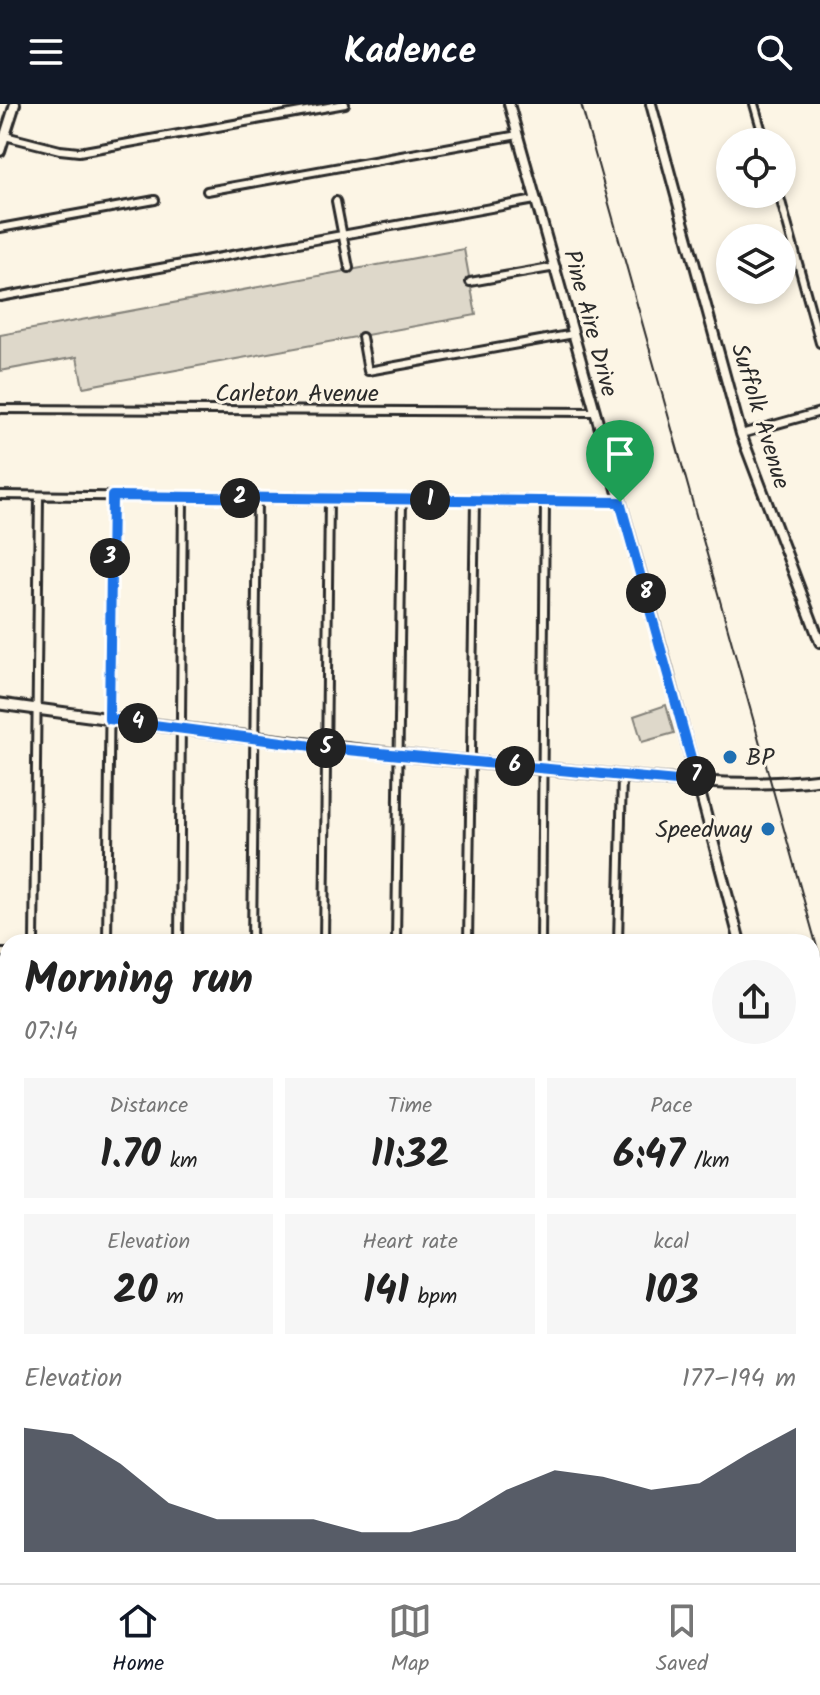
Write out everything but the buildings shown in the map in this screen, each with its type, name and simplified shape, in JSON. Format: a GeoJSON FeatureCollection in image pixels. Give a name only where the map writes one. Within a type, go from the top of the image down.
{"type":"FeatureCollection","features":[{"type":"Feature","properties":{"kind":"main road"},"geometry":{"type":"LineString","coordinates":[[0,704],[327,748],[471,763],[698,783],[820,779]]}},
{"type":"Feature","properties":{"kind":"street"},"geometry":{"type":"LineString","coordinates":[[0,151],[15,104]]}},
{"type":"Feature","properties":{"kind":"street"},"geometry":{"type":"LineString","coordinates":[[5,136],[79,152],[345,104]]}},
{"type":"Feature","properties":{"kind":"street","name":"Pine Aire Drive"},"geometry":{"type":"LineString","coordinates":[[509,104],[738,934]]}},
{"type":"Feature","properties":{"kind":"street","name":"Suffolk Avenue"},"geometry":{"type":"LineString","coordinates":[[651,104],[741,434],[820,642]]}},
{"type":"Feature","properties":{"kind":"street"},"geometry":{"type":"LineString","coordinates":[[754,104],[761,128]]}},
{"type":"Feature","properties":{"kind":"street"},"geometry":{"type":"LineString","coordinates":[[207,191],[518,135]]}},
{"type":"Feature","properties":{"kind":"street"},"geometry":{"type":"LineString","coordinates":[[0,228],[155,200]]}},
{"type":"Feature","properties":{"kind":"street"},"geometry":{"type":"LineString","coordinates":[[0,297],[535,200]]}},
{"type":"Feature","properties":{"kind":"street"},"geometry":{"type":"LineString","coordinates":[[336,201],[349,268]]}},
{"type":"Feature","properties":{"kind":"street"},"geometry":{"type":"LineString","coordinates":[[783,208],[820,343]]}},
{"type":"Feature","properties":{"kind":"street"},"geometry":{"type":"LineString","coordinates":[[470,282],[556,267]]}},
{"type":"Feature","properties":{"kind":"street"},"geometry":{"type":"LineString","coordinates":[[362,337],[368,371],[574,334]]}},
{"type":"Feature","properties":{"kind":"street","name":"Carleton Avenue"},"geometry":{"type":"LineString","coordinates":[[0,409],[595,412]]}},
{"type":"Feature","properties":{"kind":"street"},"geometry":{"type":"LineString","coordinates":[[741,434],[820,412]]}},
{"type":"Feature","properties":{"kind":"street"},"geometry":{"type":"LineString","coordinates":[[0,503],[1,495],[620,502]]}},
{"type":"Feature","properties":{"kind":"street"},"geometry":{"type":"LineString","coordinates":[[34,934],[39,496]]}},
{"type":"Feature","properties":{"kind":"street"},"geometry":{"type":"LineString","coordinates":[[107,934],[112,496]]}},
{"type":"Feature","properties":{"kind":"street"},"geometry":{"type":"LineString","coordinates":[[179,934],[183,497]]}},
{"type":"Feature","properties":{"kind":"street"},"geometry":{"type":"LineString","coordinates":[[252,934],[257,498]]}},
{"type":"Feature","properties":{"kind":"street"},"geometry":{"type":"LineString","coordinates":[[324,934],[329,498]]}},
{"type":"Feature","properties":{"kind":"street"},"geometry":{"type":"LineString","coordinates":[[396,934],[402,499]]}},
{"type":"Feature","properties":{"kind":"street"},"geometry":{"type":"LineString","coordinates":[[468,934],[475,500]]}},
{"type":"Feature","properties":{"kind":"street"},"geometry":{"type":"LineString","coordinates":[[541,934],[545,501]]}},
{"type":"Feature","properties":{"kind":"street"},"geometry":{"type":"LineString","coordinates":[[618,934],[622,776]]}},
{"type":"Feature","properties":{"kind":"green space"},"geometry":{"type":"Polygon","coordinates":[[[464,249],[476,315],[83,387],[77,357],[0,371],[0,335],[464,249]]]}},
{"type":"Feature","properties":{"kind":"green space"},"geometry":{"type":"Polygon","coordinates":[[[666,705],[674,733],[642,742],[634,716],[666,705]]]}},
{"type":"Feature","properties":{"kind":"railway"},"geometry":{"type":"LineString","coordinates":[[581,104],[813,934]]}},
{"type":"Feature","properties":{"kind":"place","name":"BP"},"geometry":{"type":"Point","coordinates":[730,757]}},
{"type":"Feature","properties":{"kind":"place","name":"Speedway"},"geometry":{"type":"Point","coordinates":[768,829]}},
{"type":"Feature","properties":{"kind":"route"},"geometry":{"type":"LineString","coordinates":[[112,496],[620,502],[698,783],[327,748],[109,719],[112,496]]}}]}
